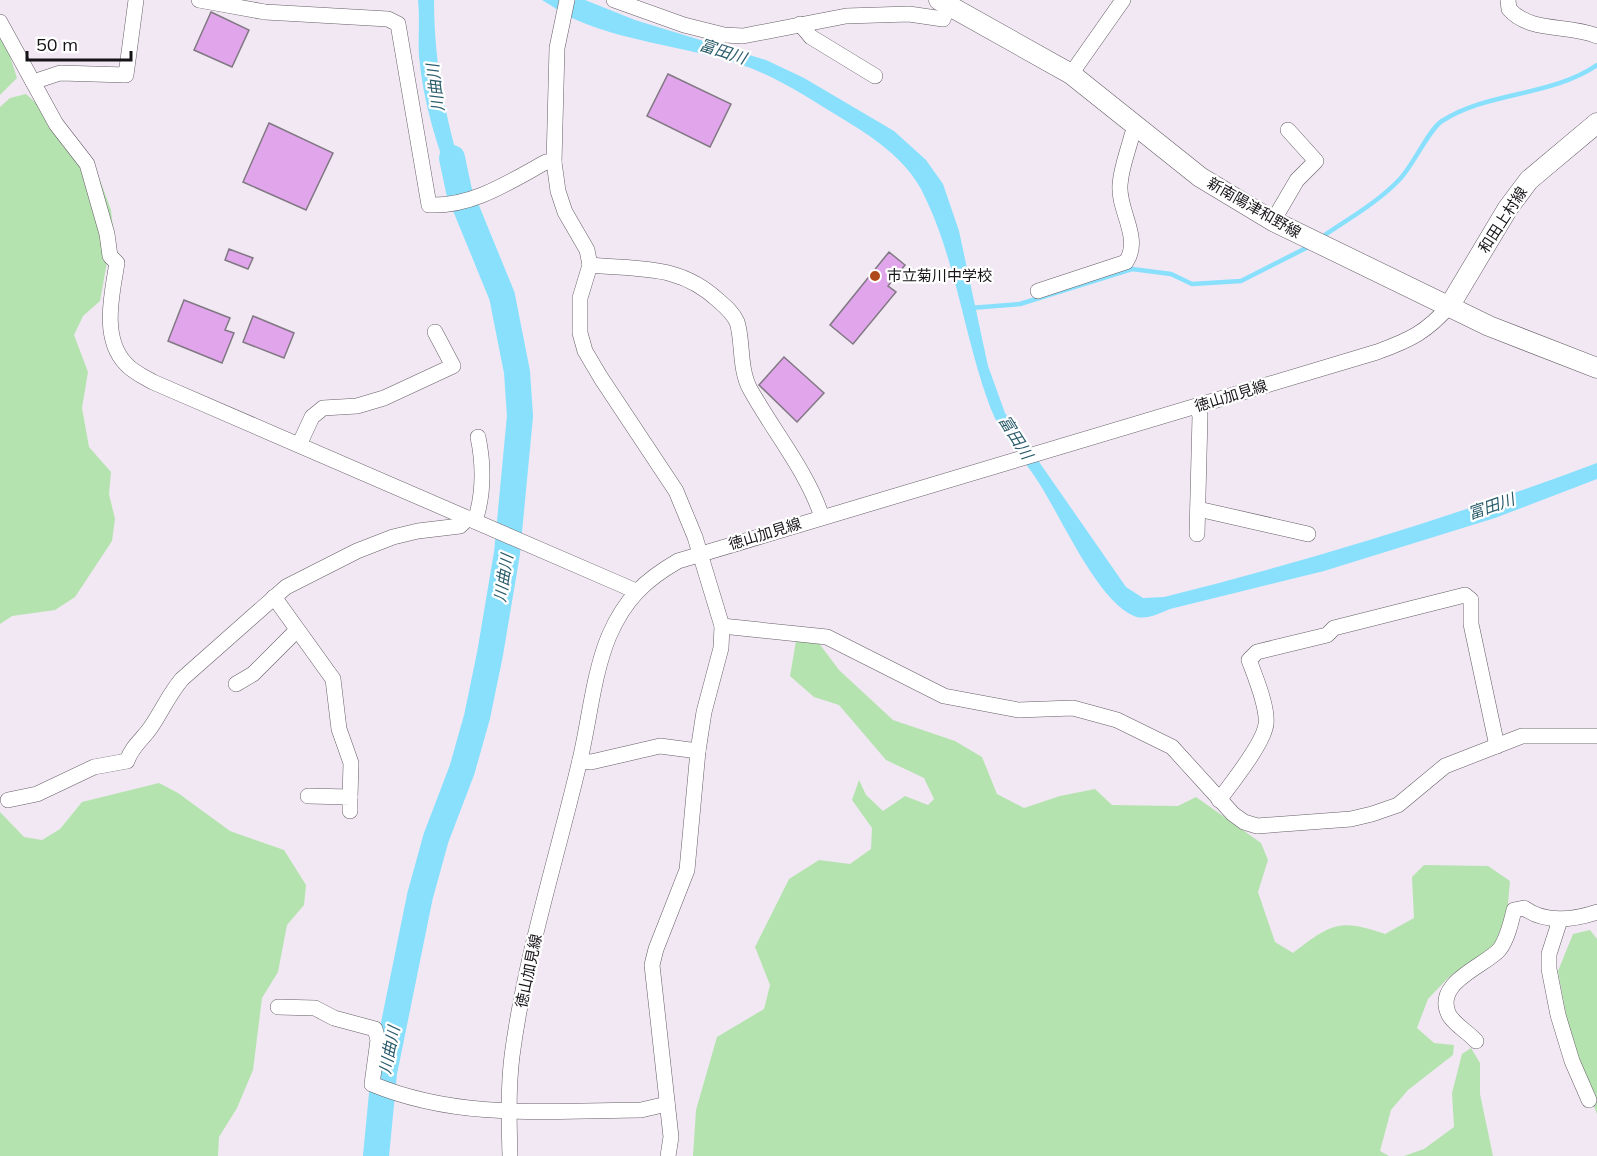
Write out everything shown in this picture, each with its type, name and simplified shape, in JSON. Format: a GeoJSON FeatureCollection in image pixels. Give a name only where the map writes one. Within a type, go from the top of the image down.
{"type":"FeatureCollection","features":[{"type":"Feature","properties":{"kind":"main road","name":"新南陽津和野線"},"geometry":{"type":"LineString","coordinates":[[946,2],[1071,74],[1200,177],[1273,221],[1533,345],[1597,368]]}},
{"type":"Feature","properties":{"kind":"main road","name":"和田上村線"},"geometry":{"type":"LineString","coordinates":[[1450,305],[1508,208],[1529,180],[1597,123]]}},
{"type":"Feature","properties":{"kind":"street"},"geometry":{"type":"LineString","coordinates":[[33,82],[60,73],[126,75],[136,0]]}},
{"type":"Feature","properties":{"kind":"street"},"geometry":{"type":"LineString","coordinates":[[199,0],[265,12],[388,19],[398,24],[429,206],[447,206],[484,195],[546,162],[554,162]]}},
{"type":"Feature","properties":{"kind":"street"},"geometry":{"type":"LineString","coordinates":[[567,0],[557,48],[554,162],[561,201],[587,250],[590,265],[580,298],[578,314],[580,333],[585,351],[676,492],[700,554],[722,626],[721,648],[704,712],[698,751],[687,870],[652,965],[670,1137],[668,1156]]}},
{"type":"Feature","properties":{"kind":"street"},"geometry":{"type":"LineString","coordinates":[[614,0],[664,19],[724,35],[742,36],[846,16],[881,14],[943,19],[946,2]]}},
{"type":"Feature","properties":{"kind":"street"},"geometry":{"type":"LineString","coordinates":[[1071,74],[1123,0]]}},
{"type":"Feature","properties":{"kind":"street"},"geometry":{"type":"LineString","coordinates":[[1508,0],[1509,9],[1517,19],[1544,26],[1576,29],[1597,36]]}},
{"type":"Feature","properties":{"kind":"street"},"geometry":{"type":"LineString","coordinates":[[0,22],[56,124],[87,164],[107,234],[110,256],[117,263],[110,308],[110,329],[124,363],[153,382],[636,591]]}},
{"type":"Feature","properties":{"kind":"street"},"geometry":{"type":"LineString","coordinates":[[800,24],[812,37],[875,76]]}},
{"type":"Feature","properties":{"kind":"street"},"geometry":{"type":"LineString","coordinates":[[1038,291],[1125,262],[1131,255],[1132,241],[1120,186],[1132,135],[1138,129]]}},
{"type":"Feature","properties":{"kind":"street"},"geometry":{"type":"LineString","coordinates":[[1273,221],[1297,180],[1316,161],[1288,130]]}},
{"type":"Feature","properties":{"kind":"street"},"geometry":{"type":"LineString","coordinates":[[590,265],[658,269],[705,287],[730,311],[737,323],[739,349],[748,386],[786,447],[822,517]]}},
{"type":"Feature","properties":{"kind":"street","name":"徳山加見線"},"geometry":{"type":"LineString","coordinates":[[510,1156],[508,1111],[512,1057],[525,983],[609,637],[636,591],[651,577],[678,561],[700,554],[1409,341],[1431,327],[1450,305]]}},
{"type":"Feature","properties":{"kind":"street"},"geometry":{"type":"LineString","coordinates":[[299,445],[312,417],[323,408],[357,406],[384,398],[453,366],[435,332]]}},
{"type":"Feature","properties":{"kind":"street"},"geometry":{"type":"LineString","coordinates":[[1197,406],[1200,416],[1197,534]]}},
{"type":"Feature","properties":{"kind":"street"},"geometry":{"type":"LineString","coordinates":[[8,801],[37,794],[94,767],[127,761],[134,745],[151,728],[172,690],[182,679],[286,587],[357,551],[418,531],[460,526],[471,520],[483,494],[482,457],[478,437]]}},
{"type":"Feature","properties":{"kind":"street"},"geometry":{"type":"LineString","coordinates":[[1198,509],[1308,534]]}},
{"type":"Feature","properties":{"kind":"street"},"geometry":{"type":"LineString","coordinates":[[1219,800],[1247,761],[1266,723],[1258,683],[1249,660],[1257,652],[1327,635],[1334,628],[1466,595],[1471,600],[1471,624],[1497,746]]}},
{"type":"Feature","properties":{"kind":"street"},"geometry":{"type":"LineString","coordinates":[[274,597],[296,631],[333,679],[339,729],[351,763],[350,804],[308,796]]}},
{"type":"Feature","properties":{"kind":"street"},"geometry":{"type":"LineString","coordinates":[[722,626],[827,637],[944,696],[1018,710],[1073,708],[1117,720],[1172,747],[1188,761],[1219,800],[1244,822],[1257,826],[1351,819],[1398,805],[1445,765],[1522,736],[1597,736]]}},
{"type":"Feature","properties":{"kind":"street"},"geometry":{"type":"LineString","coordinates":[[236,684],[253,674],[296,631]]}},
{"type":"Feature","properties":{"kind":"street"},"geometry":{"type":"LineString","coordinates":[[580,761],[591,762],[660,746],[698,751]]}},
{"type":"Feature","properties":{"kind":"street"},"geometry":{"type":"LineString","coordinates":[[1476,1041],[1448,1013],[1446,1002],[1457,978],[1484,963],[1500,948],[1514,910],[1524,908],[1532,914],[1560,920],[1597,912]]}},
{"type":"Feature","properties":{"kind":"street"},"geometry":{"type":"LineString","coordinates":[[1560,920],[1549,954],[1549,969],[1558,1015],[1588,1100]]}},
{"type":"Feature","properties":{"kind":"street"},"geometry":{"type":"LineString","coordinates":[[278,1007],[315,1008],[334,1018],[375,1029],[378,1040],[372,1084],[393,1093],[447,1106],[508,1111],[641,1110],[667,1104]]}},
{"type":"Feature","properties":{"kind":"green space"},"geometry":{"type":"Polygon","coordinates":[[[0,35],[6,44],[17,78],[0,95],[0,35]]]}},
{"type":"Feature","properties":{"kind":"green space"},"geometry":{"type":"Polygon","coordinates":[[[26,94],[36,103],[64,148],[87,158],[100,180],[111,210],[115,247],[107,262],[100,301],[83,316],[74,335],[88,372],[82,408],[89,447],[111,472],[109,494],[115,519],[112,541],[75,597],[55,610],[12,616],[0,624],[0,107],[10,98],[26,94]]]}},
{"type":"Feature","properties":{"kind":"green space"},"geometry":{"type":"Polygon","coordinates":[[[796,641],[818,642],[839,670],[893,720],[955,741],[982,757],[997,794],[1024,808],[1060,796],[1095,789],[1112,805],[1178,806],[1196,797],[1261,843],[1268,860],[1258,892],[1275,942],[1293,953],[1317,936],[1336,927],[1357,926],[1385,934],[1414,918],[1412,877],[1424,865],[1488,866],[1510,881],[1507,914],[1494,945],[1449,977],[1428,999],[1417,1028],[1434,1043],[1454,1045],[1453,1055],[1408,1090],[1391,1110],[1380,1151],[1389,1156],[693,1156],[696,1110],[717,1037],[764,1009],[770,985],[755,947],[789,879],[819,860],[850,864],[871,849],[872,828],[852,800],[859,780],[866,795],[883,811],[905,796],[928,805],[934,799],[924,778],[886,760],[839,705],[814,697],[790,676],[796,641]]]}},
{"type":"Feature","properties":{"kind":"green space"},"geometry":{"type":"Polygon","coordinates":[[[159,783],[178,793],[230,831],[284,850],[306,885],[304,905],[287,925],[278,972],[262,998],[253,1070],[237,1108],[219,1137],[218,1156],[0,1156],[0,812],[24,837],[42,840],[60,829],[82,802],[159,783]]]}},
{"type":"Feature","properties":{"kind":"green space"},"geometry":{"type":"Polygon","coordinates":[[[1590,930],[1597,939],[1597,1114],[1573,1053],[1558,971],[1573,934],[1590,930]]]}},
{"type":"Feature","properties":{"kind":"green space"},"geometry":{"type":"Polygon","coordinates":[[[1471,1048],[1480,1063],[1480,1094],[1493,1156],[1404,1156],[1424,1149],[1454,1127],[1452,1093],[1462,1054],[1471,1048]]]}},
{"type":"Feature","properties":{"kind":"water"},"geometry":{"type":"Polygon","coordinates":[[[418,0],[434,0],[436,49],[443,96],[453,142],[467,189],[454,192],[437,142],[424,91],[419,56],[418,0]]]}},
{"type":"Feature","properties":{"kind":"water","name":"富田川"},"geometry":{"type":"Polygon","coordinates":[[[542,0],[585,0],[635,20],[766,60],[804,78],[894,131],[926,160],[943,184],[959,231],[988,366],[1005,413],[1126,587],[1143,598],[1164,597],[1328,552],[1436,519],[1597,463],[1597,479],[1495,518],[1324,571],[1170,609],[1148,617],[1134,616],[1120,607],[1106,593],[1093,575],[1037,480],[999,426],[980,377],[943,241],[921,189],[897,158],[854,126],[794,89],[755,70],[722,59],[619,35],[569,17],[542,0]]]}},
{"type":"Feature","properties":{"kind":"building"},"geometry":{"type":"Polygon","coordinates":[[[211,12],[249,30],[232,67],[194,50],[211,12]]]}},
{"type":"Feature","properties":{"kind":"building"},"geometry":{"type":"Polygon","coordinates":[[[668,74],[731,104],[710,147],[647,116],[668,74]]]}},
{"type":"Feature","properties":{"kind":"building"},"geometry":{"type":"Polygon","coordinates":[[[269,123],[333,153],[306,210],[243,182],[269,123]]]}},
{"type":"Feature","properties":{"kind":"building"},"geometry":{"type":"Polygon","coordinates":[[[229,249],[253,258],[248,269],[225,260],[229,249]]]}},
{"type":"Feature","properties":{"kind":"building"},"geometry":{"type":"Polygon","coordinates":[[[889,252],[905,265],[888,286],[896,292],[853,344],[830,325],[889,252]]]}},
{"type":"Feature","properties":{"kind":"building"},"geometry":{"type":"Polygon","coordinates":[[[184,300],[230,318],[225,330],[234,333],[222,363],[168,341],[184,300]]]}},
{"type":"Feature","properties":{"kind":"building"},"geometry":{"type":"Polygon","coordinates":[[[253,316],[294,333],[284,358],[243,342],[253,316]]]}},
{"type":"Feature","properties":{"kind":"building"},"geometry":{"type":"Polygon","coordinates":[[[784,357],[824,393],[797,422],[759,385],[784,357]]]}},
{"type":"Feature","properties":{"kind":"waterway"},"geometry":{"type":"LineString","coordinates":[[1322,237],[1390,188],[1404,174],[1442,121],[1479,104],[1560,83],[1597,65]]}},
{"type":"Feature","properties":{"kind":"waterway","name":"川曲川"},"geometry":{"type":"LineString","coordinates":[[376,1156],[384,1073],[420,896],[436,838],[462,770],[477,717],[490,654],[507,553],[520,416],[517,372],[502,296],[459,191],[452,158]]}},
{"type":"Feature","properties":{"kind":"waterway"},"geometry":{"type":"LineString","coordinates":[[970,308],[1020,304],[1132,269],[1171,274],[1192,284],[1241,281],[1310,246]]}},
{"type":"Feature","properties":{"kind":"place","name":"市立菊川中学校"},"geometry":{"type":"Point","coordinates":[875,276]}}]}
